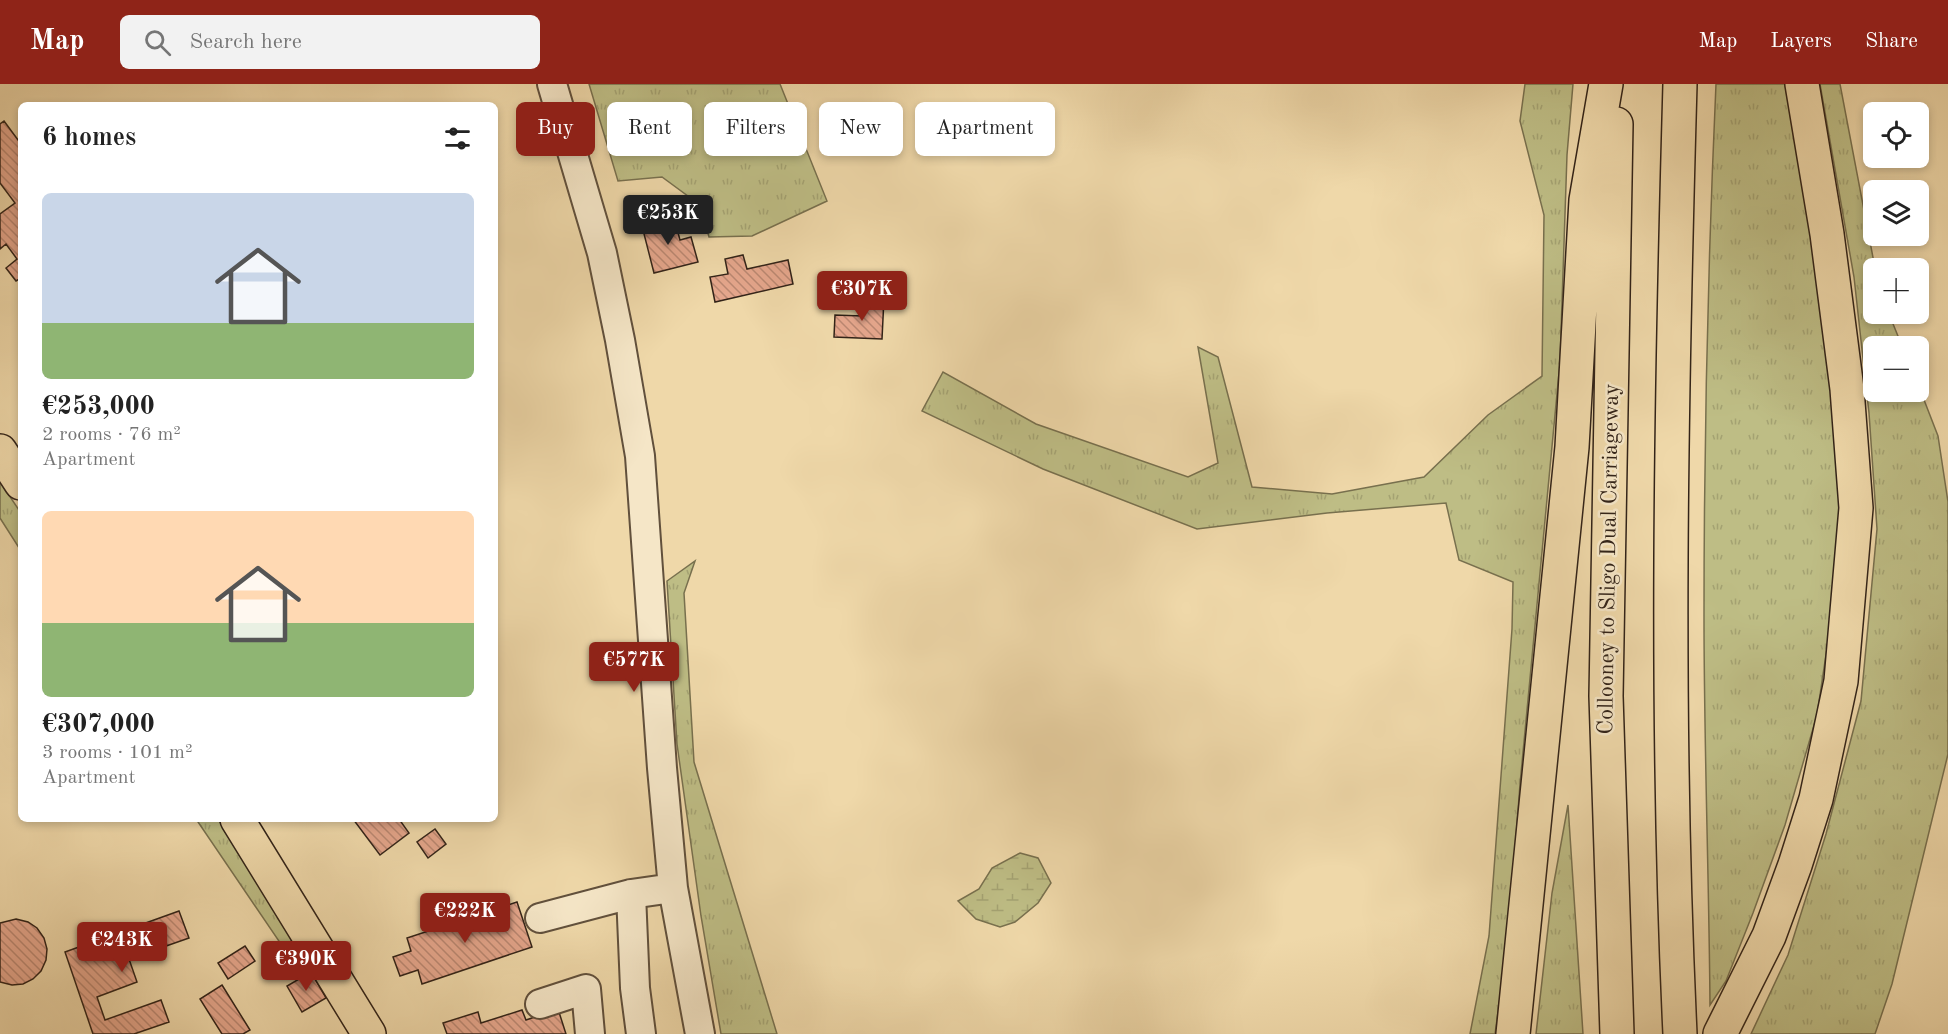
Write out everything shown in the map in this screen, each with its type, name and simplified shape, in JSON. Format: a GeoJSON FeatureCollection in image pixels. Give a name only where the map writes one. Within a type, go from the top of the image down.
{"type":"FeatureCollection","features":[{"type":"Feature","properties":{"kind":"main road"},"geometry":{"type":"LineString","coordinates":[[1513,1034],[1572,447],[1586,200],[1606,84]]}},
{"type":"Feature","properties":{"kind":"main road","name":"Collooney to Sligo Dual Carriageway"},"geometry":{"type":"LineString","coordinates":[[1617,84],[1606,696],[1617,1034]]}},
{"type":"Feature","properties":{"kind":"main road"},"geometry":{"type":"LineString","coordinates":[[1680,84],[1672,459],[1676,934],[1680,1034]]}},
{"type":"Feature","properties":{"kind":"main road"},"geometry":{"type":"LineString","coordinates":[[1720,1034],[1769,936],[1816,799],[1841,681],[1856,508],[1847,388],[1827,234],[1802,84]]}},
{"type":"Feature","properties":{"kind":"main road"},"geometry":{"type":"LineString","coordinates":[[0,451],[18,478]]}},
{"type":"Feature","properties":{"kind":"main road"},"geometry":{"type":"LineString","coordinates":[[239,822],[369,1034]]}},
{"type":"Feature","properties":{"kind":"street"},"geometry":{"type":"LineString","coordinates":[[552,84],[602,253],[620,340],[639,456],[673,888],[700,1034]]}},
{"type":"Feature","properties":{"kind":"street"},"geometry":{"type":"LineString","coordinates":[[540,918],[631,894],[673,888]]}},
{"type":"Feature","properties":{"kind":"street"},"geometry":{"type":"LineString","coordinates":[[631,894],[635,988],[641,1034]]}},
{"type":"Feature","properties":{"kind":"street"},"geometry":{"type":"LineString","coordinates":[[540,1004],[586,989],[590,1034]]}},
{"type":"Feature","properties":{"kind":"green space"},"geometry":{"type":"Polygon","coordinates":[[[589,84],[780,84],[787,102],[704,102],[704,156],[807,156],[807,151],[827,201],[752,236],[709,237],[700,205],[662,177],[618,181],[611,156],[692,156],[692,102],[607,102],[607,144],[589,84]]]}},
{"type":"Feature","properties":{"kind":"green space"},"geometry":{"type":"Polygon","coordinates":[[[1525,84],[1573,84],[1567,155],[1560,362],[1520,784],[1509,931],[1495,1034],[1470,1034],[1489,936],[1512,629],[1513,582],[1459,560],[1446,503],[1327,513],[1197,529],[1043,469],[922,411],[943,372],[1036,424],[1188,477],[1218,463],[1198,347],[1218,357],[1252,487],[1332,494],[1424,477],[1488,415],[1542,376],[1544,215],[1520,121],[1525,84]]]}},
{"type":"Feature","properties":{"kind":"green space"},"geometry":{"type":"Polygon","coordinates":[[[1716,84],[1785,84],[1817,273],[1833,402],[1840,514],[1832,614],[1817,715],[1785,825],[1753,913],[1726,981],[1710,1005],[1704,550],[1709,283],[1716,84]]]}},
{"type":"Feature","properties":{"kind":"green space"},"geometry":{"type":"Polygon","coordinates":[[[1820,84],[1840,84],[1863,205],[1863,246],[1871,246],[1873,258],[1863,258],[1863,324],[1893,324],[1898,336],[1863,336],[1863,359],[1854,277],[1820,84]]]}},
{"type":"Feature","properties":{"kind":"green space"},"geometry":{"type":"Polygon","coordinates":[[[1868,402],[1925,402],[1938,436],[1948,502],[1948,754],[1892,984],[1875,1034],[1751,1034],[1788,955],[1826,834],[1861,701],[1877,529],[1868,402]]]}},
{"type":"Feature","properties":{"kind":"green space"},"geometry":{"type":"Polygon","coordinates":[[[0,482],[18,509],[18,546],[0,518],[0,482]]]}},
{"type":"Feature","properties":{"kind":"green space"},"geometry":{"type":"Polygon","coordinates":[[[695,561],[684,593],[694,762],[777,1034],[721,1034],[701,916],[677,744],[667,581],[695,561]]]}},
{"type":"Feature","properties":{"kind":"green space"},"geometry":{"type":"Polygon","coordinates":[[[1568,805],[1583,1034],[1536,1034],[1552,893],[1568,805]]]}},
{"type":"Feature","properties":{"kind":"green space"},"geometry":{"type":"Polygon","coordinates":[[[198,822],[220,822],[290,932],[292,945],[287,953],[198,822]]]}},
{"type":"Feature","properties":{"kind":"green space"},"geometry":{"type":"Polygon","coordinates":[[[1020,853],[1038,858],[1051,883],[1038,903],[1015,922],[1000,927],[976,919],[958,901],[979,889],[992,868],[1020,853]]]}},
{"type":"Feature","properties":{"kind":"building"},"geometry":{"type":"Polygon","coordinates":[[[4,121],[18,140],[18,280],[16,281],[6,268],[17,259],[6,244],[0,249],[0,214],[15,203],[0,183],[0,124],[4,121]]]}},
{"type":"Feature","properties":{"kind":"building"},"geometry":{"type":"Polygon","coordinates":[[[674,218],[680,240],[691,237],[698,262],[654,273],[642,226],[674,218]]]}},
{"type":"Feature","properties":{"kind":"building"},"geometry":{"type":"Polygon","coordinates":[[[743,255],[747,269],[788,260],[793,284],[715,302],[710,277],[728,274],[725,259],[743,255]]]}},
{"type":"Feature","properties":{"kind":"building"},"geometry":{"type":"Polygon","coordinates":[[[864,298],[884,298],[882,339],[834,337],[835,315],[863,316],[864,298]]]}},
{"type":"Feature","properties":{"kind":"building"},"geometry":{"type":"Polygon","coordinates":[[[355,822],[401,822],[409,833],[380,855],[355,822]]]}},
{"type":"Feature","properties":{"kind":"building"},"geometry":{"type":"Polygon","coordinates":[[[435,829],[446,844],[428,858],[417,842],[435,829]]]}},
{"type":"Feature","properties":{"kind":"building"},"geometry":{"type":"Polygon","coordinates":[[[517,902],[532,947],[422,984],[418,970],[400,976],[393,957],[411,951],[407,938],[517,902]]]}},
{"type":"Feature","properties":{"kind":"building"},"geometry":{"type":"Polygon","coordinates":[[[179,911],[189,938],[129,959],[137,982],[97,997],[105,1020],[161,1000],[169,1022],[134,1034],[93,1034],[65,952],[179,911]]]}},
{"type":"Feature","properties":{"kind":"building"},"geometry":{"type":"Polygon","coordinates":[[[16,919],[28,922],[37,928],[44,938],[47,949],[46,960],[41,971],[33,979],[23,984],[12,985],[0,982],[0,923],[16,919]]]}},
{"type":"Feature","properties":{"kind":"building"},"geometry":{"type":"Polygon","coordinates":[[[245,946],[255,961],[228,979],[218,963],[245,946]]]}},
{"type":"Feature","properties":{"kind":"building"},"geometry":{"type":"Polygon","coordinates":[[[311,972],[326,998],[302,1012],[287,986],[311,972]]]}},
{"type":"Feature","properties":{"kind":"building"},"geometry":{"type":"Polygon","coordinates":[[[222,985],[250,1030],[243,1034],[222,1034],[200,999],[222,985]]]}},
{"type":"Feature","properties":{"kind":"building"},"geometry":{"type":"Polygon","coordinates":[[[558,1009],[566,1034],[447,1034],[443,1023],[478,1012],[481,1023],[522,1010],[526,1020],[558,1009]]]}}]}
